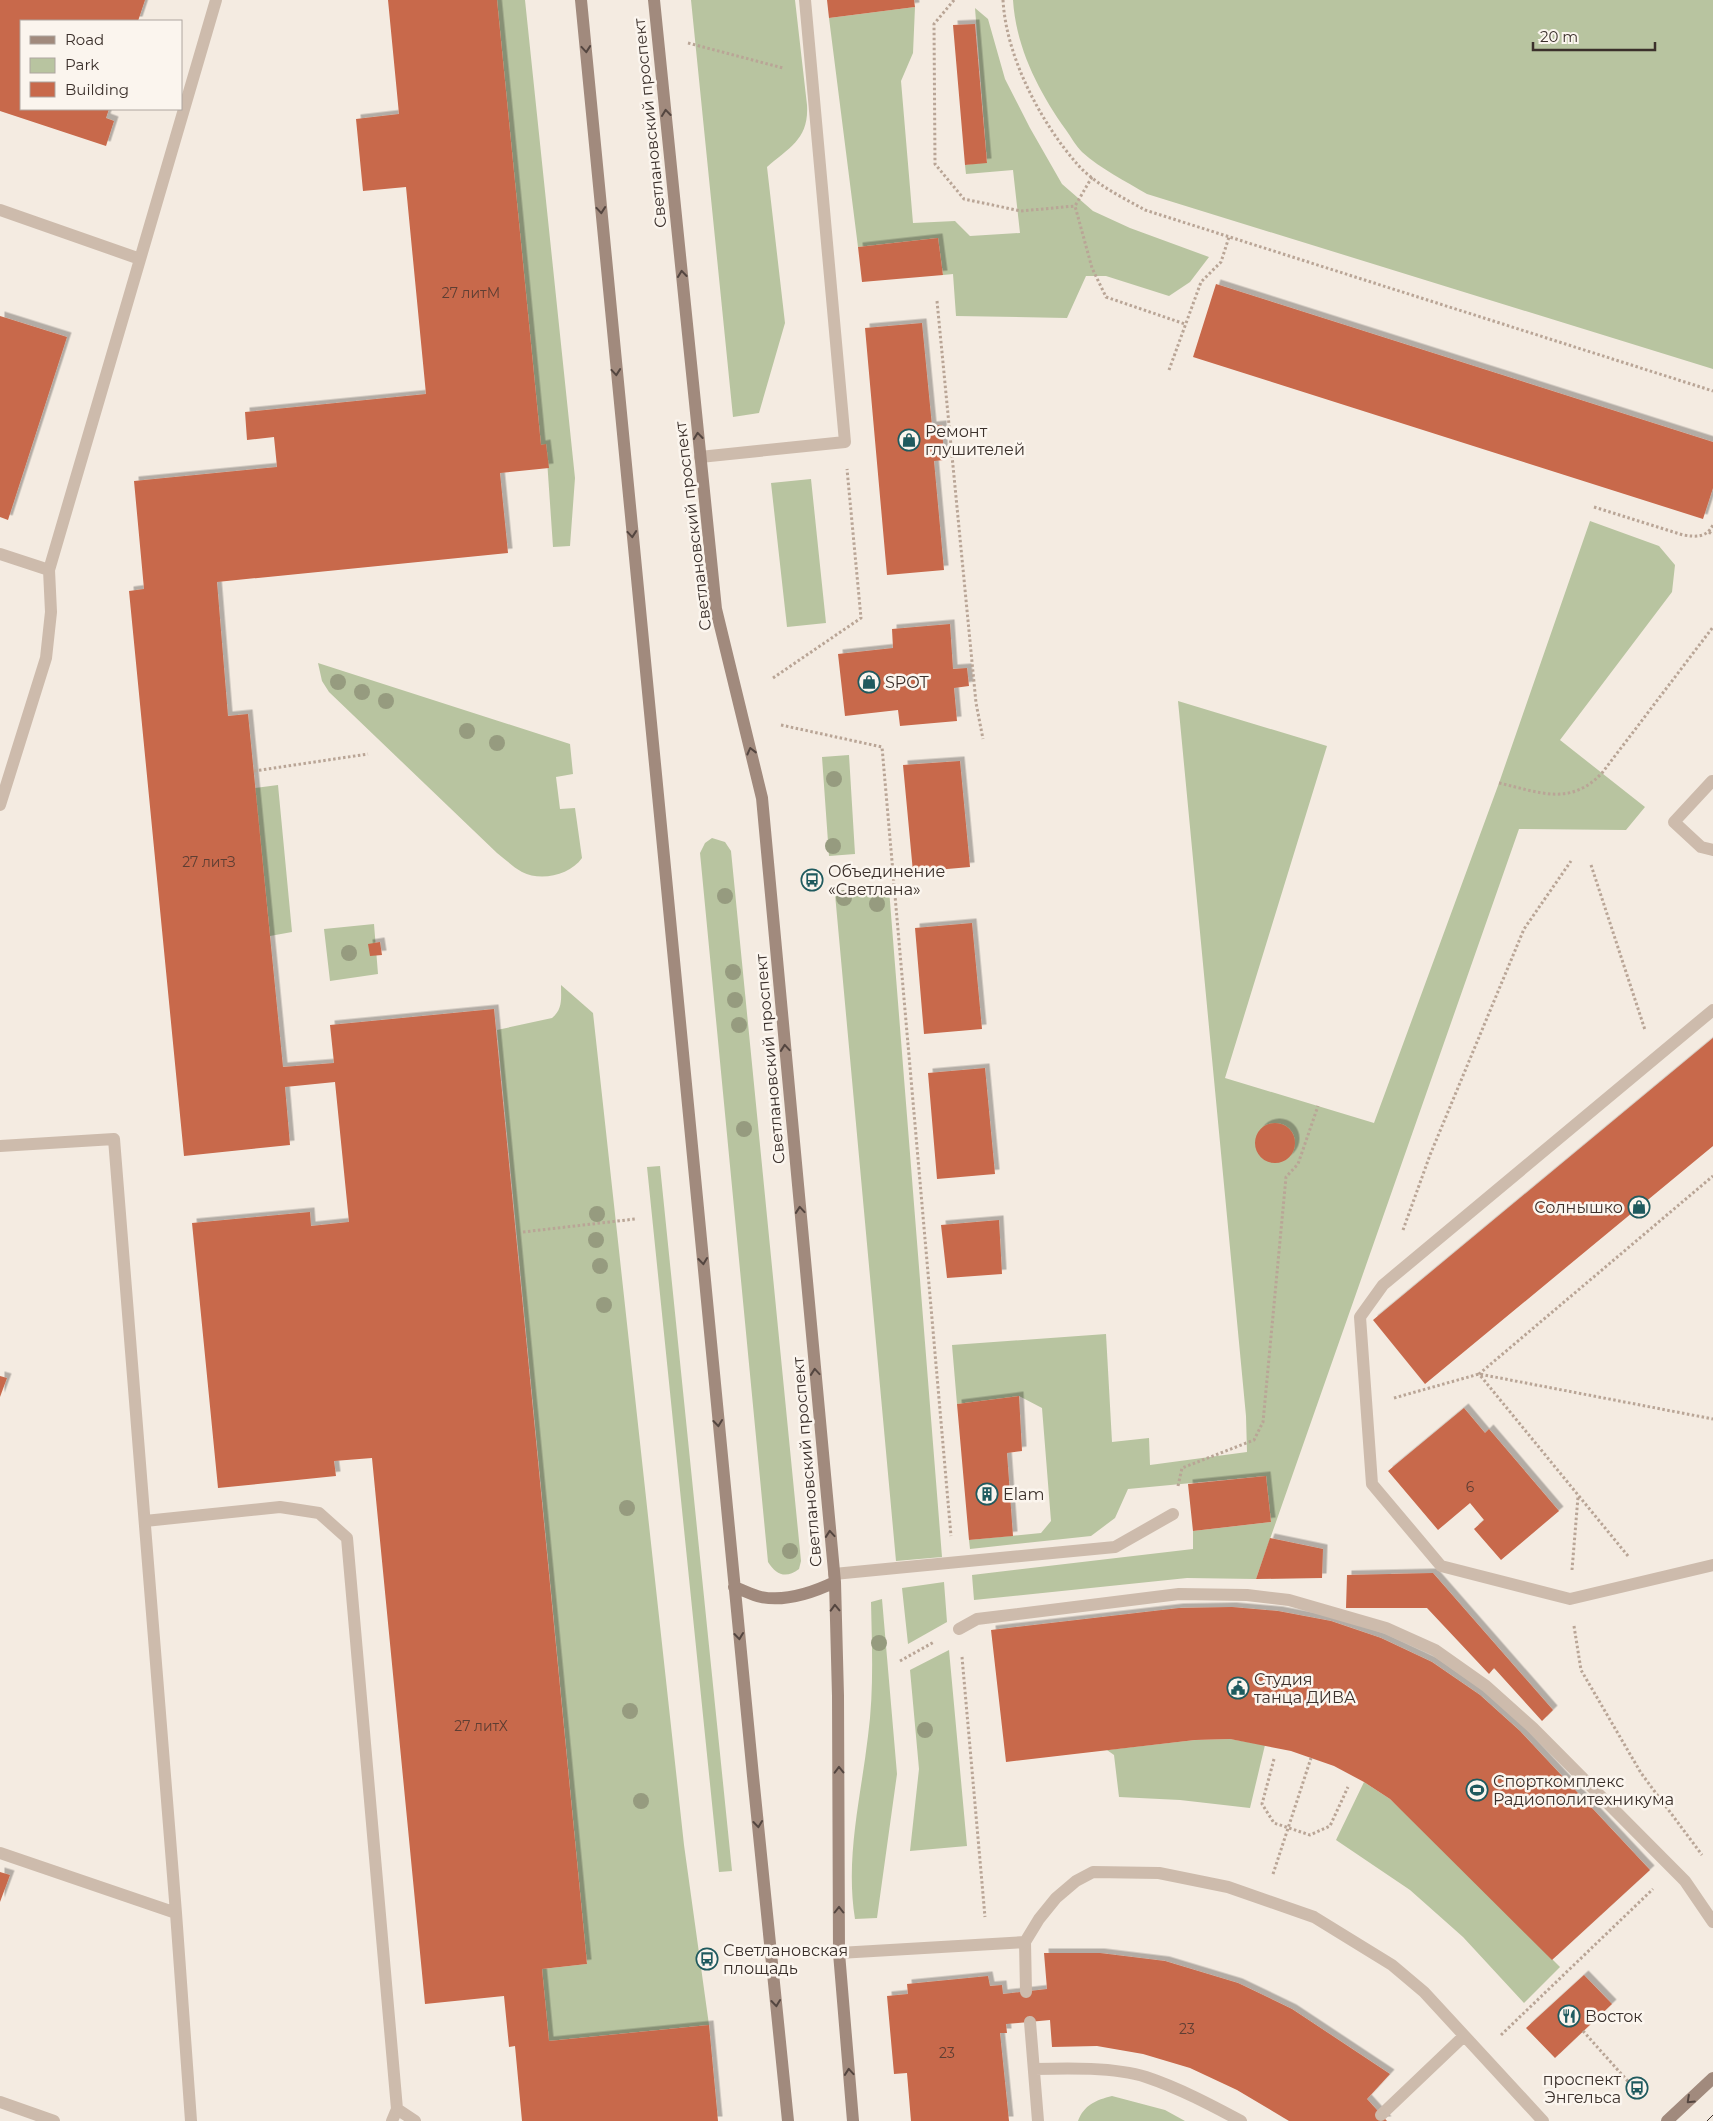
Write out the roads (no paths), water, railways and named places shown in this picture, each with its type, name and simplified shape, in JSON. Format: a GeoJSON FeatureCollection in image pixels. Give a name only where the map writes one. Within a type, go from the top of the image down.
{"type":"FeatureCollection","features":[{"type":"Feature","properties":{"kind":"main road"},"geometry":{"type":"LineString","coordinates":[[581,0],[734,1587],[788,2121]]}},
{"type":"Feature","properties":{"kind":"main road","name":"Светлановский проспект"},"geometry":{"type":"LineString","coordinates":[[654,0],[716,609],[762,798],[834,1578],[839,1743],[839,1953],[853,2121]]}},
{"type":"Feature","properties":{"kind":"main road"},"geometry":{"type":"LineString","coordinates":[[734,1587],[761,1597],[785,1597],[811,1594],[834,1578]]}},
{"type":"Feature","properties":{"kind":"main road"},"geometry":{"type":"LineString","coordinates":[[1668,2121],[1713,2078]]}},
{"type":"Feature","properties":{"kind":"lane"},"geometry":{"type":"LineString","coordinates":[[0,806],[46,658],[51,612],[48,570],[216,0]]}},
{"type":"Feature","properties":{"kind":"lane"},"geometry":{"type":"LineString","coordinates":[[700,457],[845,442],[805,0]]}},
{"type":"Feature","properties":{"kind":"lane"},"geometry":{"type":"LineString","coordinates":[[0,210],[140,259]]}},
{"type":"Feature","properties":{"kind":"lane"},"geometry":{"type":"LineString","coordinates":[[0,554],[48,570]]}},
{"type":"Feature","properties":{"kind":"lane"},"geometry":{"type":"LineString","coordinates":[[1713,781],[1674,822],[1701,847],[1713,850]]}},
{"type":"Feature","properties":{"kind":"lane"},"geometry":{"type":"LineString","coordinates":[[1713,1010],[1383,1285],[1360,1317],[1372,1484],[1441,1566],[1570,1599],[1713,1565]]}},
{"type":"Feature","properties":{"kind":"lane"},"geometry":{"type":"LineString","coordinates":[[0,1146],[114,1138],[176,1912],[190,2121]]}},
{"type":"Feature","properties":{"kind":"lane"},"geometry":{"type":"LineString","coordinates":[[145,1521],[280,1507],[319,1513],[347,1538],[395,2115],[415,2121]]}},
{"type":"Feature","properties":{"kind":"lane"},"geometry":{"type":"LineString","coordinates":[[834,1578],[953,1563],[1115,1547],[1173,1514]]}},
{"type":"Feature","properties":{"kind":"lane"},"geometry":{"type":"LineString","coordinates":[[959,1629],[977,1619],[1179,1594],[1247,1595],[1289,1600],[1386,1628],[1435,1650],[1486,1686],[1533,1728],[1685,1881],[1713,1922]]}},
{"type":"Feature","properties":{"kind":"lane"},"geometry":{"type":"LineString","coordinates":[[0,1853],[176,1912]]}},
{"type":"Feature","properties":{"kind":"lane"},"geometry":{"type":"LineString","coordinates":[[1026,1992],[1025,1942],[1039,1919],[1056,1898],[1076,1881],[1093,1872],[1159,1873],[1228,1887],[1314,1917],[1392,1965],[1424,1992],[1544,2121]]}},
{"type":"Feature","properties":{"kind":"lane"},"geometry":{"type":"LineString","coordinates":[[839,1953],[1025,1942]]}},
{"type":"Feature","properties":{"kind":"lane"},"geometry":{"type":"LineString","coordinates":[[1030,2022],[1038,2121]]}},
{"type":"Feature","properties":{"kind":"lane"},"geometry":{"type":"LineString","coordinates":[[1381,2115],[1464,2036]]}},
{"type":"Feature","properties":{"kind":"lane"},"geometry":{"type":"LineString","coordinates":[[1034,2069],[1084,2068],[1145,2076],[1203,2101],[1241,2121]]}},
{"type":"Feature","properties":{"kind":"lane"},"geometry":{"type":"LineString","coordinates":[[0,2102],[54,2121]]}},
{"type":"Feature","properties":{"kind":"tram line"},"geometry":{"type":"LineString","coordinates":[[1707,2121],[1713,2115]]}},
{"type":"Feature","properties":{"kind":"place","name":"Ремонт глушителей"},"geometry":{"type":"Point","coordinates":[909,440]}},
{"type":"Feature","properties":{"kind":"place","name":"SPOT"},"geometry":{"type":"Point","coordinates":[869,682]}},
{"type":"Feature","properties":{"kind":"place","name":"Объединение «Светлана»"},"geometry":{"type":"Point","coordinates":[812,880]}},
{"type":"Feature","properties":{"kind":"place","name":"Солнышко"},"geometry":{"type":"Point","coordinates":[1639,1207]}},
{"type":"Feature","properties":{"kind":"place","name":"Elam"},"geometry":{"type":"Point","coordinates":[987,1494]}},
{"type":"Feature","properties":{"kind":"place","name":"Студия танца ДИВА"},"geometry":{"type":"Point","coordinates":[1238,1688]}},
{"type":"Feature","properties":{"kind":"place","name":"Спорткомплекс Радиополитехникума"},"geometry":{"type":"Point","coordinates":[1477,1790]}},
{"type":"Feature","properties":{"kind":"place","name":"Светлановская площадь"},"geometry":{"type":"Point","coordinates":[707,1959]}},
{"type":"Feature","properties":{"kind":"place","name":"Восток"},"geometry":{"type":"Point","coordinates":[1569,2016]}},
{"type":"Feature","properties":{"kind":"place","name":"проспект Энгельса"},"geometry":{"type":"Point","coordinates":[1637,2088]}}]}
